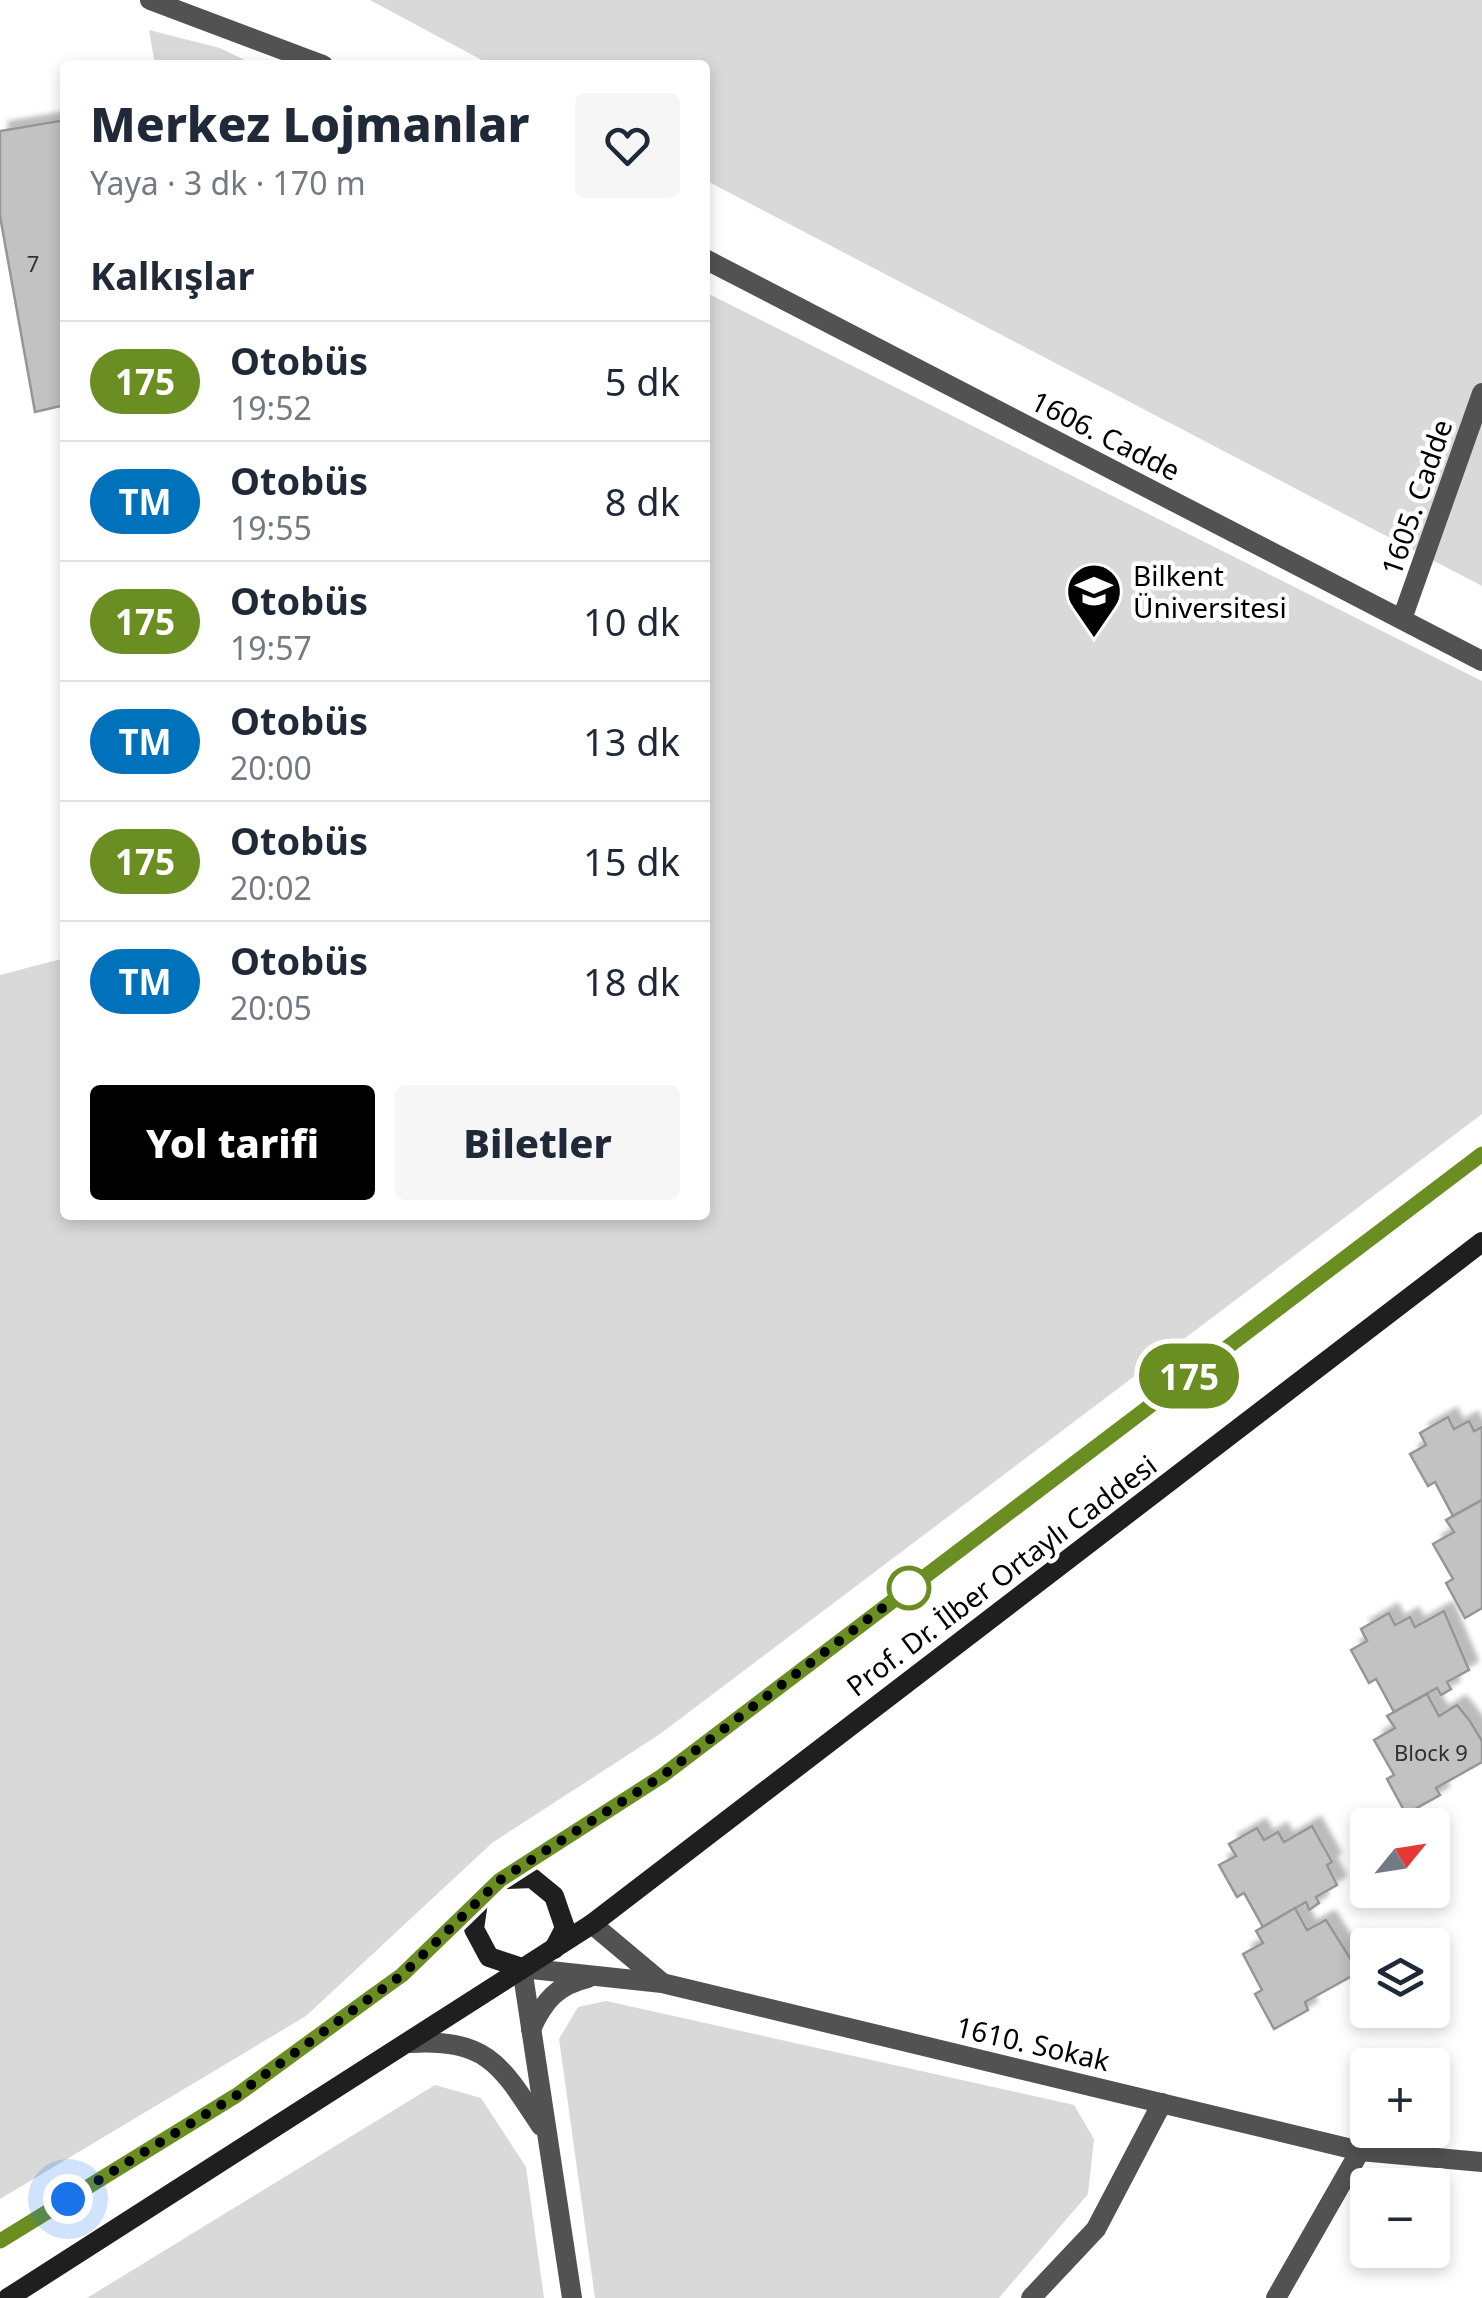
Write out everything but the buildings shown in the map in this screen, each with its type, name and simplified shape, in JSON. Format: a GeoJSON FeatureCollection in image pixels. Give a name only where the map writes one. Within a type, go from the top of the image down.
{"type":"FeatureCollection","features":[{"type":"Feature","properties":{"kind":"street"},"geometry":{"type":"LineString","coordinates":[[150,0],[309,60]]}},
{"type":"Feature","properties":{"kind":"street","name":"1606. Cadde"},"geometry":{"type":"LineString","coordinates":[[710,262],[1482,661]]}},
{"type":"Feature","properties":{"kind":"street","name":"1605. Cadde"},"geometry":{"type":"LineString","coordinates":[[1402,619],[1482,393]]}},
{"type":"Feature","properties":{"kind":"street","name":"Prof. Dr. İlber Ortaylı Caddesi"},"geometry":{"type":"LineString","coordinates":[[0,2241],[237,2095],[402,1975],[500,1880],[662,1776],[1482,1154]]}},
{"type":"Feature","properties":{"kind":"street","name":"Prof. Dr. İlber Ortaylı Caddesi"},"geometry":{"type":"LineString","coordinates":[[8,2298],[592,1924],[1482,1242]]}},
{"type":"Feature","properties":{"kind":"street"},"geometry":{"type":"LineString","coordinates":[[500,1880],[532,1878],[554,1896],[566,1928],[554,1950]]}},
{"type":"Feature","properties":{"kind":"street"},"geometry":{"type":"LineString","coordinates":[[478,1902],[474,1929],[489,1957],[522,1968],[662,1983]]}},
{"type":"Feature","properties":{"kind":"street","name":"1610. Sokak"},"geometry":{"type":"LineString","coordinates":[[592,1924],[662,1983],[1360,2151],[1482,2162]]}},
{"type":"Feature","properties":{"kind":"street"},"geometry":{"type":"LineString","coordinates":[[522,1968],[572,2298]]}},
{"type":"Feature","properties":{"kind":"street"},"geometry":{"type":"LineString","coordinates":[[530,2030],[544,2002],[566,1983],[600,1974]]}},
{"type":"Feature","properties":{"kind":"street"},"geometry":{"type":"LineString","coordinates":[[410,2043],[452,2041],[488,2058],[511,2080],[544,2130]]}},
{"type":"Feature","properties":{"kind":"street"},"geometry":{"type":"LineString","coordinates":[[1031,2298],[1096,2229],[1162,2103]]}},
{"type":"Feature","properties":{"kind":"street"},"geometry":{"type":"LineString","coordinates":[[1276,2298],[1360,2151]]}},
{"type":"Feature","properties":{"kind":"shaded area"},"geometry":{"type":"Polygon","coordinates":[[[370,0],[1482,0],[1482,586],[710,183],[710,60],[482,60],[370,0]]]}},
{"type":"Feature","properties":{"kind":"shaded area"},"geometry":{"type":"Polygon","coordinates":[[[149,30],[220,48],[245,60],[154,60],[149,30]]]}},
{"type":"Feature","properties":{"kind":"shaded area"},"geometry":{"type":"Polygon","coordinates":[[[710,295],[1482,681],[1482,1114],[660,1734],[492,1843],[306,2016],[0,2199],[0,975],[60,959],[60,1220],[710,1220],[710,295]]]}},
{"type":"Feature","properties":{"kind":"shaded area"},"geometry":{"type":"Polygon","coordinates":[[[606,2001],[1074,2105],[1094,2139],[1088,2194],[999,2298],[595,2298],[559,2039],[578,2007],[606,2001]]]}},
{"type":"Feature","properties":{"kind":"shaded area"},"geometry":{"type":"Polygon","coordinates":[[[435,2085],[481,2098],[526,2167],[544,2298],[87,2298],[435,2085]]]}},
{"type":"Feature","properties":{"kind":"bus line","name":"175"},"geometry":{"type":"LineString","coordinates":[[0,2241],[237,2095],[402,1975],[500,1880],[662,1776],[1482,1154]]}},
{"type":"Feature","properties":{"kind":"place","name":"Bilkent Üniversitesi"},"geometry":{"type":"Point","coordinates":[1094,640]}},
{"type":"Feature","properties":{"kind":"route"},"geometry":{"type":"LineString","coordinates":[[68,2199],[237,2095],[402,1975],[500,1880],[662,1776],[914,1584],[909,1588]]}}]}
